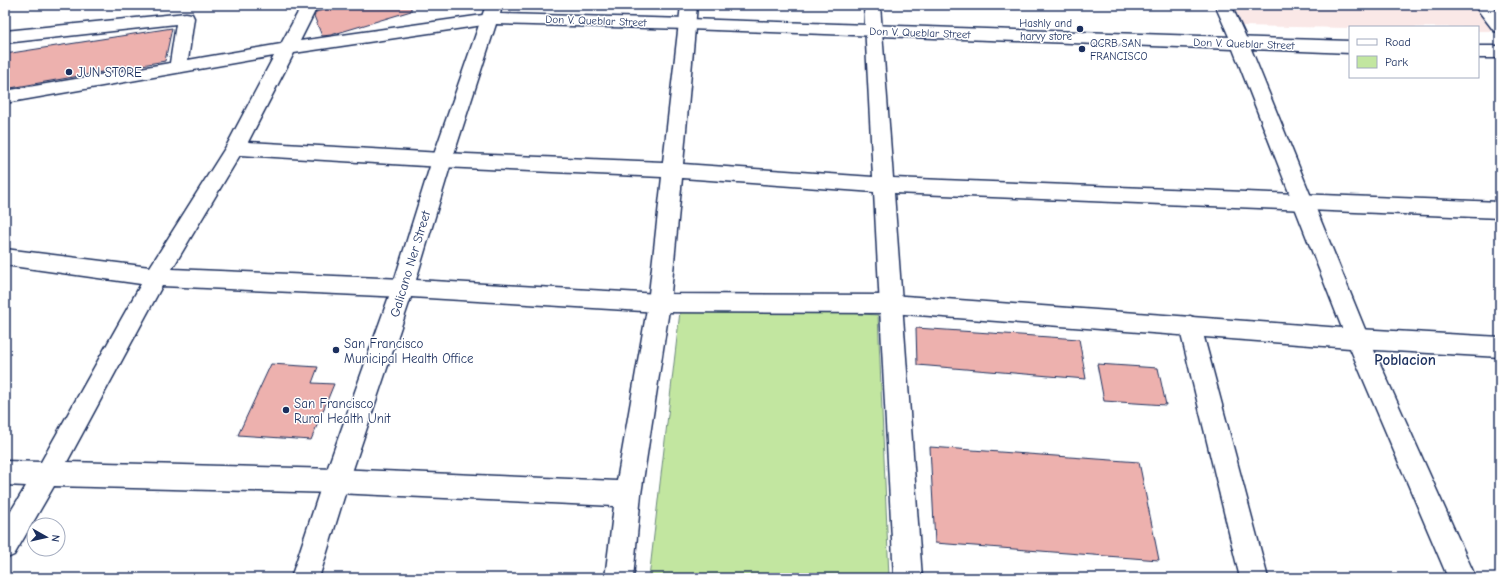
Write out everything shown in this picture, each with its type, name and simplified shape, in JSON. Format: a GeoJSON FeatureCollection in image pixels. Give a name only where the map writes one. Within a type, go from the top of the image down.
{"type":"FeatureCollection","features":[{"type":"Feature","properties":{"kind":"street"},"geometry":{"type":"LineString","coordinates":[[5,546],[47,475],[156,277],[235,148],[310,5]]}},
{"type":"Feature","properties":{"kind":"street"},"geometry":{"type":"LineString","coordinates":[[872,5],[908,578]]}},
{"type":"Feature","properties":{"kind":"street"},"geometry":{"type":"LineString","coordinates":[[1224,5],[1358,338],[1462,578]]}},
{"type":"Feature","properties":{"kind":"street"},"geometry":{"type":"LineString","coordinates":[[1482,5],[1500,28]]}},
{"type":"Feature","properties":{"kind":"street","name":"Don V. Queblar Street"},"geometry":{"type":"LineString","coordinates":[[5,98],[492,12],[689,14],[874,31],[1349,47]]}},
{"type":"Feature","properties":{"kind":"street","name":"Galicano Ner Street"},"geometry":{"type":"LineString","coordinates":[[305,578],[336,481],[404,288],[442,160],[492,12]]}},
{"type":"Feature","properties":{"kind":"street"},"geometry":{"type":"LineString","coordinates":[[619,578],[628,494],[659,303],[671,170],[689,14]]}},
{"type":"Feature","properties":{"kind":"street"},"geometry":{"type":"LineString","coordinates":[[5,38],[186,18],[178,67]]}},
{"type":"Feature","properties":{"kind":"street"},"geometry":{"type":"LineString","coordinates":[[1479,52],[1500,52]]}},
{"type":"Feature","properties":{"kind":"street"},"geometry":{"type":"LineString","coordinates":[[235,148],[442,160],[671,170],[884,185],[1500,210]]}},
{"type":"Feature","properties":{"kind":"street"},"geometry":{"type":"LineString","coordinates":[[5,257],[156,277],[404,288],[659,303],[891,304],[1500,347]]}},
{"type":"Feature","properties":{"kind":"street"},"geometry":{"type":"LineString","coordinates":[[1190,326],[1254,578]]}},
{"type":"Feature","properties":{"kind":"street"},"geometry":{"type":"LineString","coordinates":[[5,473],[336,481],[628,494]]}},
{"type":"Feature","properties":{"kind":"shaded area"},"geometry":{"type":"Polygon","coordinates":[[[1233,5],[1472,5],[1493,31],[1479,31],[1479,26],[1349,26],[1349,28],[1242,26],[1233,5]]]}},
{"type":"Feature","properties":{"kind":"green space"},"geometry":{"type":"Polygon","coordinates":[[[681,303],[878,315],[889,578],[649,578],[681,303]]]}},
{"type":"Feature","properties":{"kind":"building"},"geometry":{"type":"Polygon","coordinates":[[[341,5],[411,5],[411,11],[331,35],[322,36],[314,16],[316,12],[341,5]]]}},
{"type":"Feature","properties":{"kind":"building"},"geometry":{"type":"Polygon","coordinates":[[[172,28],[165,61],[5,89],[5,54],[172,28]]]}},
{"type":"Feature","properties":{"kind":"building"},"geometry":{"type":"Polygon","coordinates":[[[916,328],[1079,339],[1086,379],[917,365],[916,328]]]}},
{"type":"Feature","properties":{"kind":"building","name":"San Francisco Rural Health Unit"},"geometry":{"type":"Polygon","coordinates":[[[271,364],[318,367],[312,383],[334,384],[311,440],[238,435],[271,364]]]}},
{"type":"Feature","properties":{"kind":"building"},"geometry":{"type":"Polygon","coordinates":[[[1097,364],[1158,368],[1166,405],[1104,401],[1097,364]]]}},
{"type":"Feature","properties":{"kind":"building"},"geometry":{"type":"Polygon","coordinates":[[[930,447],[1139,462],[1159,560],[935,543],[930,447]]]}},
{"type":"Feature","properties":{"kind":"place","name":"Hashly and harvy store"},"geometry":{"type":"Point","coordinates":[1080,29]}},
{"type":"Feature","properties":{"kind":"place","name":"QCRB SAN FRANCISCO"},"geometry":{"type":"Point","coordinates":[1082,49]}},
{"type":"Feature","properties":{"kind":"place","name":"JUN STORE"},"geometry":{"type":"Point","coordinates":[69,72]}},
{"type":"Feature","properties":{"kind":"place","name":"San Francisco Municipal Health Office"},"geometry":{"type":"Point","coordinates":[336,350]}},
{"type":"Feature","properties":{"kind":"place","name":"San Francisco Rural Health Unit"},"geometry":{"type":"Point","coordinates":[286,410]}},
{"type":"Feature","properties":{"kind":"district","name":"Poblacion"},"geometry":{"type":"Point","coordinates":[1405,360]}}]}
